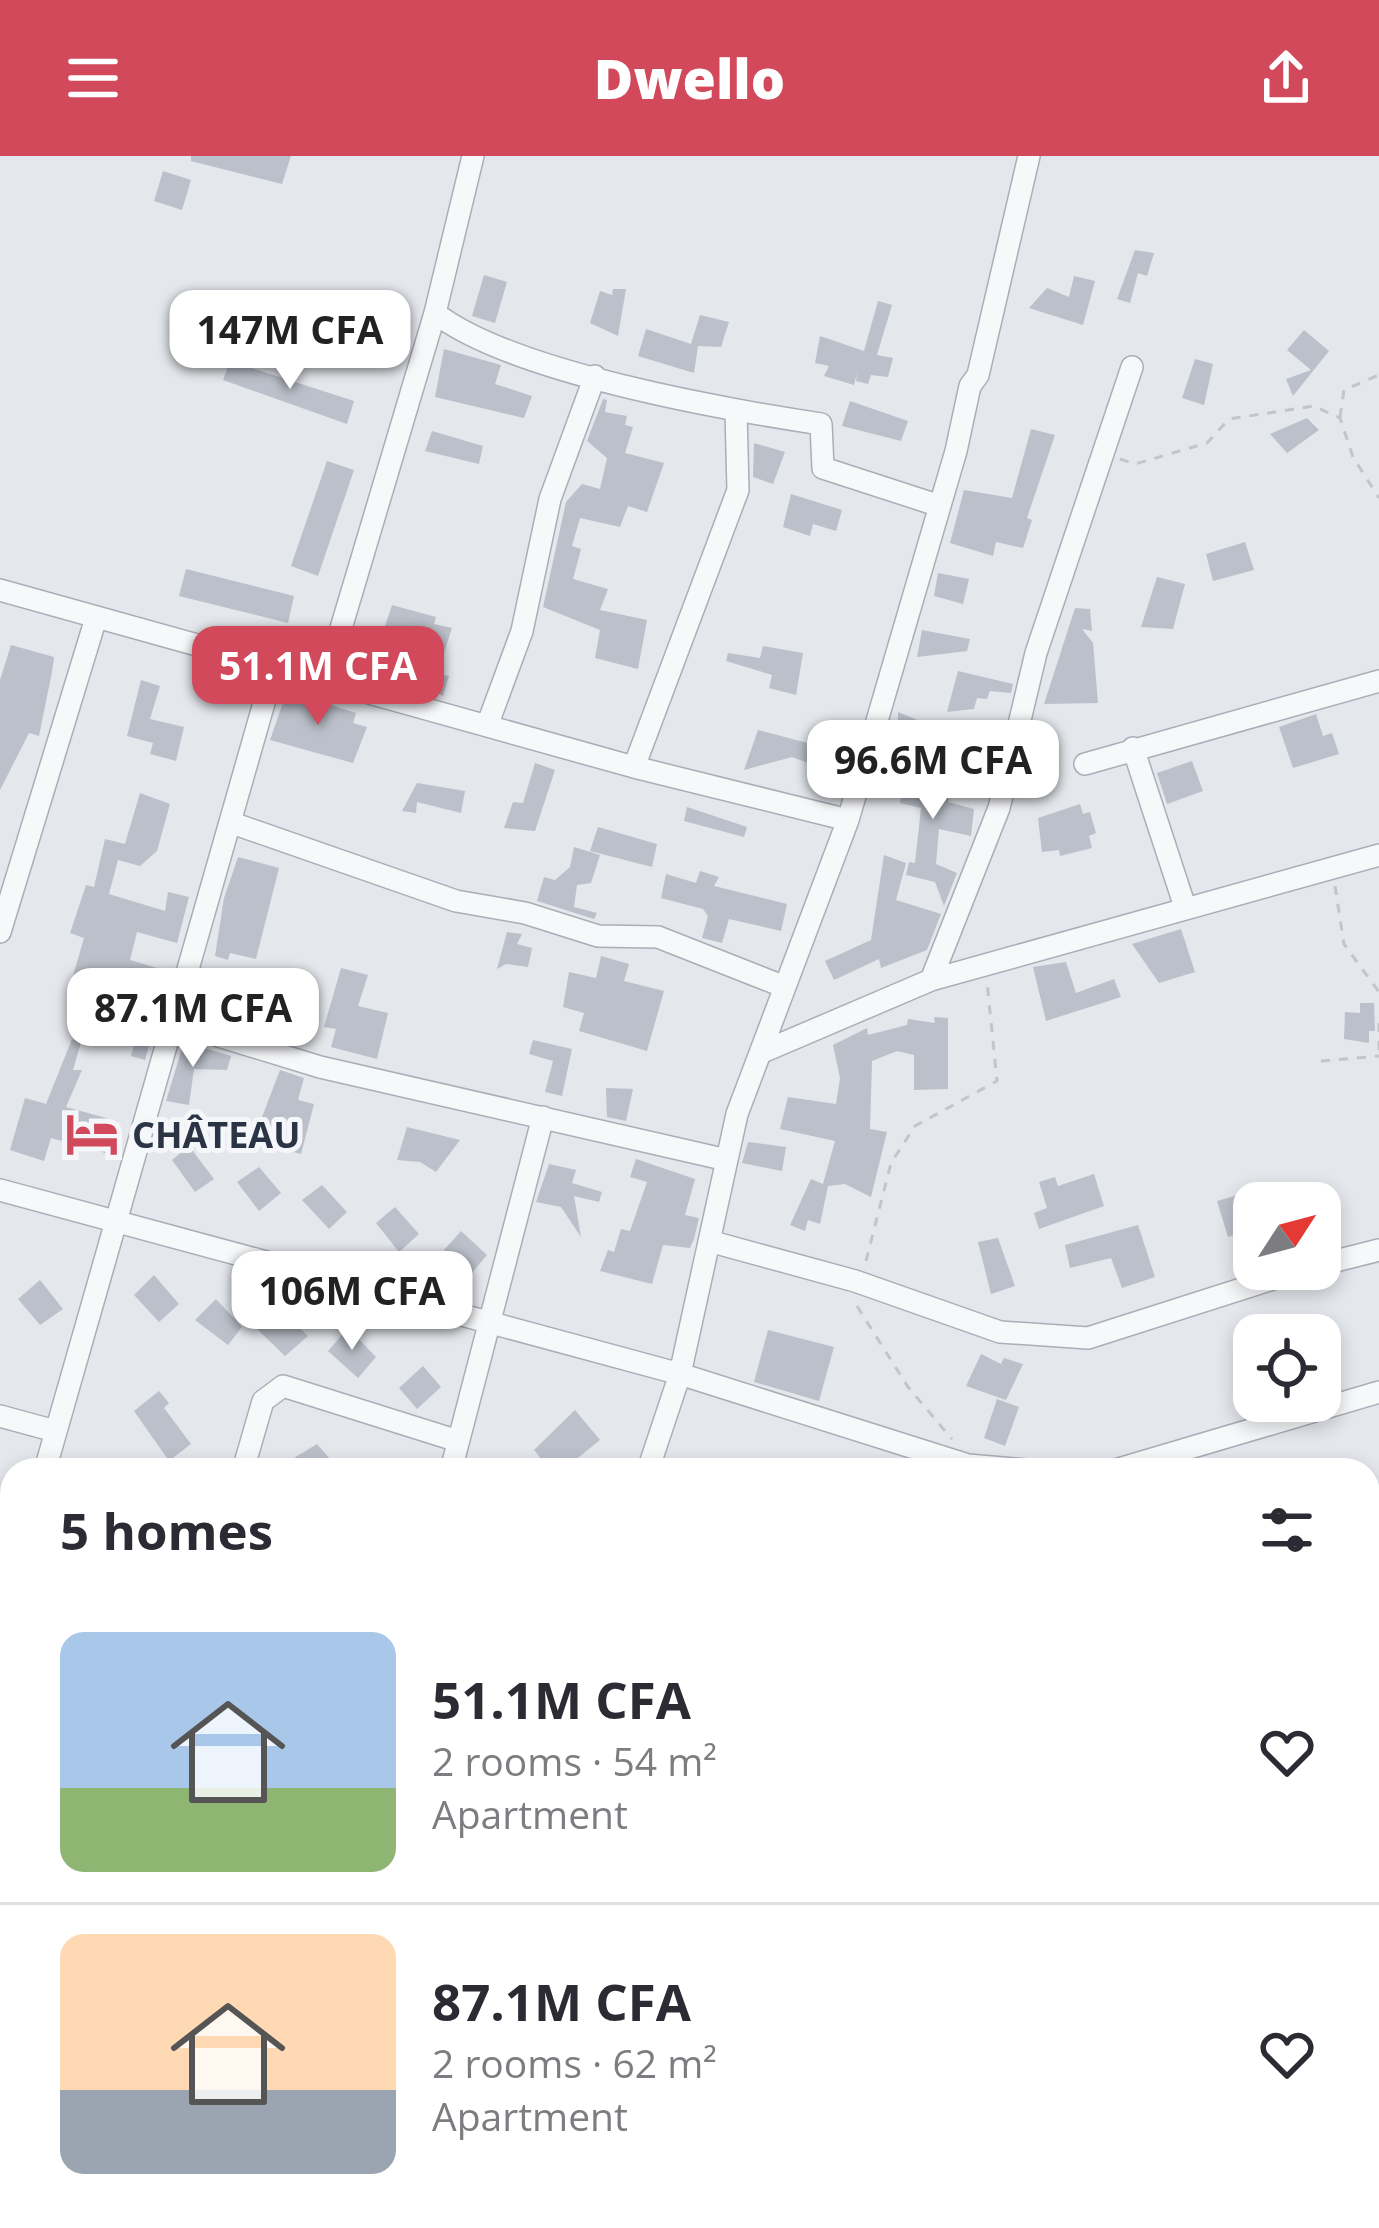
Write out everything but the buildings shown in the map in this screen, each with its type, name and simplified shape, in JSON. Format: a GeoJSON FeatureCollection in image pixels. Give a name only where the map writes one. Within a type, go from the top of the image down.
{"type":"FeatureCollection","features":[{"type":"Feature","properties":{"kind":"street"},"geometry":{"type":"LineString","coordinates":[[325,682],[435,313],[473,156]]}},
{"type":"Feature","properties":{"kind":"street"},"geometry":{"type":"LineString","coordinates":[[652,1458],[680,1374],[727,1160],[760,1053],[848,820],[940,506],[999,297],[1029,156]]}},
{"type":"Feature","properties":{"kind":"street"},"geometry":{"type":"LineString","coordinates":[[435,313],[466,337],[595,376],[736,411],[821,424],[823,468],[940,506]]}},
{"type":"Feature","properties":{"kind":"street"},"geometry":{"type":"LineString","coordinates":[[931,980],[998,808],[1036,653],[1132,368]]}},
{"type":"Feature","properties":{"kind":"street"},"geometry":{"type":"LineString","coordinates":[[487,726],[522,631],[550,499],[595,376]]}},
{"type":"Feature","properties":{"kind":"street"},"geometry":{"type":"LineString","coordinates":[[634,767],[738,490],[736,411]]}},
{"type":"Feature","properties":{"kind":"street"},"geometry":{"type":"LineString","coordinates":[[0,590],[634,767],[848,820]]}},
{"type":"Feature","properties":{"kind":"street"},"geometry":{"type":"LineString","coordinates":[[0,932],[96,618]]}},
{"type":"Feature","properties":{"kind":"street"},"geometry":{"type":"LineString","coordinates":[[48,1458],[274,668]]}},
{"type":"Feature","properties":{"kind":"street"},"geometry":{"type":"LineString","coordinates":[[1084,764],[1379,681]]}},
{"type":"Feature","properties":{"kind":"street"},"geometry":{"type":"LineString","coordinates":[[1133,748],[1185,907]]}},
{"type":"Feature","properties":{"kind":"street"},"geometry":{"type":"LineString","coordinates":[[232,823],[456,901],[525,913],[598,937],[658,937],[785,987]]}},
{"type":"Feature","properties":{"kind":"street"},"geometry":{"type":"LineString","coordinates":[[760,1053],[931,980],[1379,855]]}},
{"type":"Feature","properties":{"kind":"street"},"geometry":{"type":"LineString","coordinates":[[173,1022],[320,1067],[727,1160]]}},
{"type":"Feature","properties":{"kind":"street"},"geometry":{"type":"LineString","coordinates":[[454,1458],[542,1117]]}},
{"type":"Feature","properties":{"kind":"street"},"geometry":{"type":"LineString","coordinates":[[0,1190],[680,1374],[946,1458]]}},
{"type":"Feature","properties":{"kind":"street"},"geometry":{"type":"LineString","coordinates":[[710,1241],[862,1283],[1000,1332],[1088,1338],[1238,1290]]}},
{"type":"Feature","properties":{"kind":"street"},"geometry":{"type":"LineString","coordinates":[[1341,1259],[1379,1250]]}},
{"type":"Feature","properties":{"kind":"street"},"geometry":{"type":"LineString","coordinates":[[246,1458],[263,1401],[283,1386],[458,1441]]}},
{"type":"Feature","properties":{"kind":"street"},"geometry":{"type":"LineString","coordinates":[[1161,1458],[1379,1392]]}},
{"type":"Feature","properties":{"kind":"street"},"geometry":{"type":"LineString","coordinates":[[0,1416],[56,1431]]}},
{"type":"Feature","properties":{"kind":"path"},"geometry":{"type":"LineString","coordinates":[[1379,375],[1344,390],[1340,418],[1353,457],[1379,498]]}},
{"type":"Feature","properties":{"kind":"path"},"geometry":{"type":"LineString","coordinates":[[1101,452],[1135,464],[1207,443],[1229,419],[1314,406],[1340,418]]}},
{"type":"Feature","properties":{"kind":"path"},"geometry":{"type":"LineString","coordinates":[[1332,867],[1344,944],[1379,992]]}},
{"type":"Feature","properties":{"kind":"path"},"geometry":{"type":"LineString","coordinates":[[964,1458],[908,1387],[856,1307],[891,1163],[937,1109],[997,1081],[987,982],[1000,960]]}},
{"type":"Feature","properties":{"kind":"path"},"geometry":{"type":"LineString","coordinates":[[1321,1061],[1379,1057],[1379,1023]]}},
{"type":"Feature","properties":{"kind":"place","name":"CHÂTEAU"},"geometry":{"type":"Point","coordinates":[92,1134]}}]}
